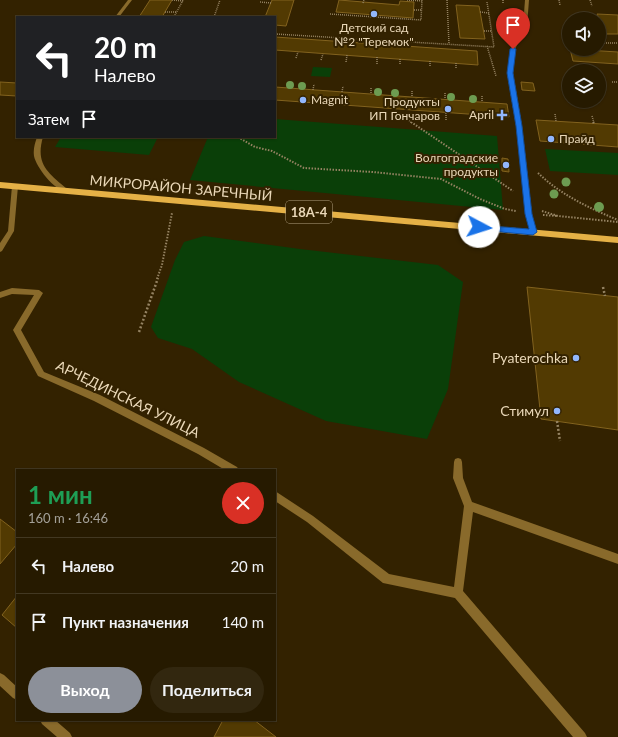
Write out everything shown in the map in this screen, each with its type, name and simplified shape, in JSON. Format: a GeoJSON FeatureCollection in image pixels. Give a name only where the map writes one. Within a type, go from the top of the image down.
{"type":"FeatureCollection","features":[{"type":"Feature","properties":{"kind":"main road","name":"МИКРОРАЙОН ЗАРЕЧНЫЙ"},"geometry":{"type":"LineString","coordinates":[[0,184],[618,240]]}},
{"type":"Feature","properties":{"kind":"street"},"geometry":{"type":"LineString","coordinates":[[119,16],[130,0]]}},
{"type":"Feature","properties":{"kind":"street"},"geometry":{"type":"LineString","coordinates":[[527,0],[525,26],[513,49],[510,73],[519,126],[528,214],[533,232]]}},
{"type":"Feature","properties":{"kind":"street"},"geometry":{"type":"LineString","coordinates":[[40,138],[36,146],[37,159],[47,175],[65,190]]}},
{"type":"Feature","properties":{"kind":"street"},"geometry":{"type":"LineString","coordinates":[[0,249],[11,231],[15,186]]}},
{"type":"Feature","properties":{"kind":"street","name":"АРЧЕДИНСКАЯ УЛИЦА"},"geometry":{"type":"LineString","coordinates":[[0,295],[12,291],[39,293],[17,330],[41,374],[97,398],[201,451],[232,469]]}},
{"type":"Feature","properties":{"kind":"street"},"geometry":{"type":"LineString","coordinates":[[458,462],[458,478],[469,506],[458,592]]}},
{"type":"Feature","properties":{"kind":"street"},"geometry":{"type":"LineString","coordinates":[[276,497],[310,519],[387,579],[458,592],[581,737]]}},
{"type":"Feature","properties":{"kind":"street"},"geometry":{"type":"LineString","coordinates":[[469,506],[618,559]]}},
{"type":"Feature","properties":{"kind":"street"},"geometry":{"type":"LineString","coordinates":[[0,680],[16,693]]}},
{"type":"Feature","properties":{"kind":"street"},"geometry":{"type":"LineString","coordinates":[[47,721],[66,737]]}},
{"type":"Feature","properties":{"kind":"path"},"geometry":{"type":"LineString","coordinates":[[172,0],[183,0]]}},
{"type":"Feature","properties":{"kind":"path"},"geometry":{"type":"LineString","coordinates":[[174,16],[183,0]]}},
{"type":"Feature","properties":{"kind":"path"},"geometry":{"type":"LineString","coordinates":[[214,16],[220,0]]}},
{"type":"Feature","properties":{"kind":"path"},"geometry":{"type":"LineString","coordinates":[[330,14],[421,20],[422,0],[407,0]]}},
{"type":"Feature","properties":{"kind":"path"},"geometry":{"type":"LineString","coordinates":[[447,0],[449,44]]}},
{"type":"Feature","properties":{"kind":"path"},"geometry":{"type":"LineString","coordinates":[[559,0],[560,5]]}},
{"type":"Feature","properties":{"kind":"path"},"geometry":{"type":"LineString","coordinates":[[590,0],[592,6]]}},
{"type":"Feature","properties":{"kind":"path"},"geometry":{"type":"LineString","coordinates":[[260,2],[271,3]]}},
{"type":"Feature","properties":{"kind":"path"},"geometry":{"type":"LineString","coordinates":[[276,34],[494,46],[487,2]]}},
{"type":"Feature","properties":{"kind":"path"},"geometry":{"type":"LineString","coordinates":[[414,10],[421,10]]}},
{"type":"Feature","properties":{"kind":"path"},"geometry":{"type":"LineString","coordinates":[[165,12],[176,12]]}},
{"type":"Feature","properties":{"kind":"path"},"geometry":{"type":"LineString","coordinates":[[480,12],[489,13]]}},
{"type":"Feature","properties":{"kind":"path"},"geometry":{"type":"LineString","coordinates":[[484,30],[492,31]]}},
{"type":"Feature","properties":{"kind":"path"},"geometry":{"type":"LineString","coordinates":[[606,43],[618,44]]}},
{"type":"Feature","properties":{"kind":"path"},"geometry":{"type":"LineString","coordinates":[[296,58],[298,52]]}},
{"type":"Feature","properties":{"kind":"path"},"geometry":{"type":"LineString","coordinates":[[321,60],[323,54]]}},
{"type":"Feature","properties":{"kind":"path"},"geometry":{"type":"LineString","coordinates":[[346,62],[347,55]]}},
{"type":"Feature","properties":{"kind":"path"},"geometry":{"type":"LineString","coordinates":[[377,57],[377,64]]}},
{"type":"Feature","properties":{"kind":"path"},"geometry":{"type":"LineString","coordinates":[[400,59],[400,65]]}},
{"type":"Feature","properties":{"kind":"path"},"geometry":{"type":"LineString","coordinates":[[430,61],[430,67]]}},
{"type":"Feature","properties":{"kind":"path"},"geometry":{"type":"LineString","coordinates":[[456,63],[456,69]]}},
{"type":"Feature","properties":{"kind":"path"},"geometry":{"type":"LineString","coordinates":[[612,82],[618,82]]}},
{"type":"Feature","properties":{"kind":"path"},"geometry":{"type":"LineString","coordinates":[[313,90],[314,84]]}},
{"type":"Feature","properties":{"kind":"path"},"geometry":{"type":"LineString","coordinates":[[342,92],[343,86]]}},
{"type":"Feature","properties":{"kind":"path"},"geometry":{"type":"LineString","coordinates":[[371,88],[371,94]]}},
{"type":"Feature","properties":{"kind":"path"},"geometry":{"type":"LineString","coordinates":[[412,91],[412,97]]}},
{"type":"Feature","properties":{"kind":"path"},"geometry":{"type":"LineString","coordinates":[[445,93],[445,99]]}},
{"type":"Feature","properties":{"kind":"path"},"geometry":{"type":"LineString","coordinates":[[482,96],[482,102]]}},
{"type":"Feature","properties":{"kind":"path"},"geometry":{"type":"LineString","coordinates":[[446,113],[446,120]]}},
{"type":"Feature","properties":{"kind":"path"},"geometry":{"type":"LineString","coordinates":[[555,114],[556,121]]}},
{"type":"Feature","properties":{"kind":"path"},"geometry":{"type":"LineString","coordinates":[[592,116],[594,124]]}},
{"type":"Feature","properties":{"kind":"path"},"geometry":{"type":"LineString","coordinates":[[404,117],[446,144],[542,211],[558,216],[618,221]]}},
{"type":"Feature","properties":{"kind":"path"},"geometry":{"type":"LineString","coordinates":[[240,138],[255,147],[272,151],[304,168],[373,172],[441,179],[480,199],[505,209],[528,214]]}},
{"type":"Feature","properties":{"kind":"path"},"geometry":{"type":"LineString","coordinates":[[522,156],[546,181],[592,210],[618,221]]}},
{"type":"Feature","properties":{"kind":"path"},"geometry":{"type":"LineString","coordinates":[[139,332],[162,265],[175,201]]}},
{"type":"Feature","properties":{"kind":"path"},"geometry":{"type":"LineString","coordinates":[[604,287],[605,296]]}},
{"type":"Feature","properties":{"kind":"path"},"geometry":{"type":"LineString","coordinates":[[557,421],[560,441]]}},
{"type":"Feature","properties":{"kind":"green space"},"geometry":{"type":"Polygon","coordinates":[[[313,67],[332,68],[330,77],[311,76],[313,67]]]}},
{"type":"Feature","properties":{"kind":"green space"},"geometry":{"type":"Polygon","coordinates":[[[276,119],[497,136],[503,210],[190,180],[208,138],[276,138],[276,119]]]}},
{"type":"Feature","properties":{"kind":"green space"},"geometry":{"type":"Polygon","coordinates":[[[60,138],[158,138],[149,155],[55,147],[60,138]]]}},
{"type":"Feature","properties":{"kind":"green space"},"geometry":{"type":"Polygon","coordinates":[[[545,149],[618,153],[618,175],[550,171],[545,149]]]}},
{"type":"Feature","properties":{"kind":"green space"},"geometry":{"type":"Polygon","coordinates":[[[204,236],[438,265],[463,282],[448,389],[427,439],[326,421],[239,382],[192,349],[158,338],[151,327],[175,260],[184,242],[204,236]]]}},
{"type":"Feature","properties":{"kind":"building"},"geometry":{"type":"Polygon","coordinates":[[[150,0],[172,0],[163,16],[140,16],[150,0]]]}},
{"type":"Feature","properties":{"kind":"building"},"geometry":{"type":"Polygon","coordinates":[[[272,0],[294,0],[286,26],[276,25],[276,16],[265,16],[272,0]]]}},
{"type":"Feature","properties":{"kind":"building"},"geometry":{"type":"Polygon","coordinates":[[[339,0],[399,5],[400,1],[414,2],[413,18],[336,12],[339,0]]]}},
{"type":"Feature","properties":{"kind":"building"},"geometry":{"type":"Polygon","coordinates":[[[456,5],[479,6],[485,39],[460,38],[456,5]]]}},
{"type":"Feature","properties":{"kind":"building"},"geometry":{"type":"Polygon","coordinates":[[[606,14],[618,15],[618,34],[606,34],[606,14]]]}},
{"type":"Feature","properties":{"kind":"building"},"geometry":{"type":"Polygon","coordinates":[[[276,37],[477,51],[478,65],[276,50],[276,37]]]}},
{"type":"Feature","properties":{"kind":"building"},"geometry":{"type":"Polygon","coordinates":[[[606,51],[618,52],[618,64],[573,61],[572,56],[606,56],[606,51]]]}},
{"type":"Feature","properties":{"kind":"building"},"geometry":{"type":"Polygon","coordinates":[[[0,82],[16,83],[16,96],[0,95],[0,82]]]}},
{"type":"Feature","properties":{"kind":"building"},"geometry":{"type":"Polygon","coordinates":[[[521,82],[533,83],[535,91],[522,90],[521,82]]]}},
{"type":"Feature","properties":{"kind":"building"},"geometry":{"type":"Polygon","coordinates":[[[276,87],[507,104],[509,117],[276,100],[276,87]]]}},
{"type":"Feature","properties":{"kind":"building"},"geometry":{"type":"Polygon","coordinates":[[[536,120],[618,125],[618,147],[540,141],[536,120]]]}},
{"type":"Feature","properties":{"kind":"building","name":"Волгоградские продукты"},"geometry":{"type":"Polygon","coordinates":[[[502,158],[508,159],[509,172],[502,171],[502,158]]]}},
{"type":"Feature","properties":{"kind":"building","name":"Pyaterochka"},"geometry":{"type":"Polygon","coordinates":[[[527,287],[618,297],[618,430],[541,419],[527,287]]]}},
{"type":"Feature","properties":{"kind":"building"},"geometry":{"type":"Polygon","coordinates":[[[0,519],[16,531],[16,545],[0,564],[0,519]]]}},
{"type":"Feature","properties":{"kind":"building"},"geometry":{"type":"Polygon","coordinates":[[[16,597],[16,627],[2,615],[16,597]]]}},
{"type":"Feature","properties":{"kind":"building"},"geometry":{"type":"Polygon","coordinates":[[[222,721],[255,721],[276,737],[214,737],[222,721]]]}},
{"type":"Feature","properties":{"kind":"place","name":"Детский сад №2 \"Теремок\""},"geometry":{"type":"Point","coordinates":[374,14]}},
{"type":"Feature","properties":{"kind":"place","name":"Magnit"},"geometry":{"type":"Point","coordinates":[303,100]}},
{"type":"Feature","properties":{"kind":"place","name":"Продукты ИП Гончаров"},"geometry":{"type":"Point","coordinates":[448,109]}},
{"type":"Feature","properties":{"kind":"place","name":"April"},"geometry":{"type":"Point","coordinates":[502,115]}},
{"type":"Feature","properties":{"kind":"place","name":"Прайд"},"geometry":{"type":"Point","coordinates":[551,139]}},
{"type":"Feature","properties":{"kind":"place","name":"Волгоградские продукты"},"geometry":{"type":"Point","coordinates":[506,165]}},
{"type":"Feature","properties":{"kind":"place","name":"Pyaterochka"},"geometry":{"type":"Point","coordinates":[576,358]}},
{"type":"Feature","properties":{"kind":"place","name":"Стимул"},"geometry":{"type":"Point","coordinates":[557,411]}},
{"type":"Feature","properties":{"kind":"route"},"geometry":{"type":"LineString","coordinates":[[479,227],[533,232],[528,214],[519,126],[513,98],[510,73],[513,49]]}}]}
